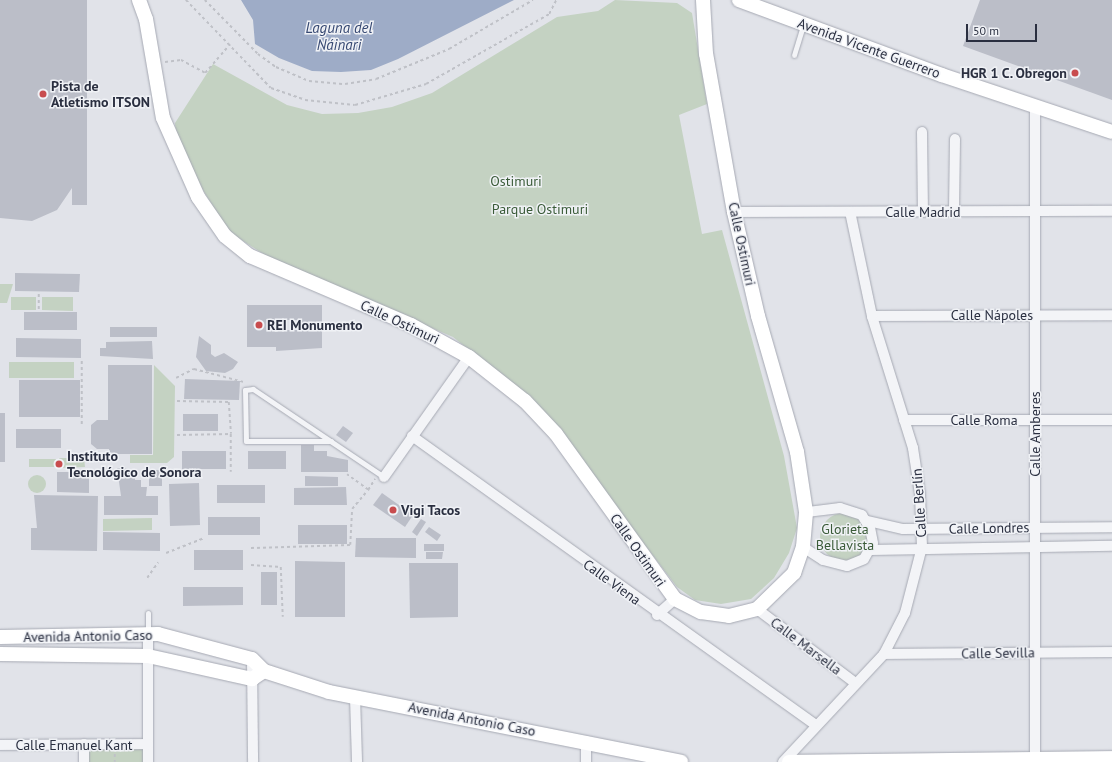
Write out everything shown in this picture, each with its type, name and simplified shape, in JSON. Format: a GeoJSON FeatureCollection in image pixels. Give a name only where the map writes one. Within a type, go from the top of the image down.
{"type":"FeatureCollection","features":[{"type":"Feature","properties":{"kind":"street","name":"Calle Ostimuri"},"geometry":{"type":"LineString","coordinates":[[139,0],[154,64],[163,118],[184,170],[210,216],[237,247],[271,266],[411,325],[469,357],[519,397],[556,434],[675,599],[716,616],[757,609],[794,574],[803,547],[806,512],[797,452],[758,316],[734,212],[706,54],[703,0]]}},
{"type":"Feature","properties":{"kind":"street","name":"Avenida Vicente Guerrero"},"geometry":{"type":"LineString","coordinates":[[739,0],[1112,132]]}},
{"type":"Feature","properties":{"kind":"street","name":"Calle Amberes"},"geometry":{"type":"LineString","coordinates":[[1035,106],[1035,421],[1037,547],[1035,760]]}},
{"type":"Feature","properties":{"kind":"street"},"geometry":{"type":"LineString","coordinates":[[922,132],[923,212]]}},
{"type":"Feature","properties":{"kind":"street"},"geometry":{"type":"LineString","coordinates":[[954,211],[955,139]]}},
{"type":"Feature","properties":{"kind":"street","name":"Calle Madrid"},"geometry":{"type":"LineString","coordinates":[[734,212],[1112,211]]}},
{"type":"Feature","properties":{"kind":"street","name":"Calle Berlín"},"geometry":{"type":"LineString","coordinates":[[787,761],[815,724],[854,682],[884,654],[905,613],[922,547],[922,528],[917,468],[872,316],[850,212]]}},
{"type":"Feature","properties":{"kind":"street","name":"Calle Nápoles"},"geometry":{"type":"LineString","coordinates":[[872,316],[1112,316]]}},
{"type":"Feature","properties":{"kind":"street"},"geometry":{"type":"LineString","coordinates":[[381,475],[412,436],[469,357]]}},
{"type":"Feature","properties":{"kind":"street","name":"Calle Roma"},"geometry":{"type":"LineString","coordinates":[[904,420],[1112,420]]}},
{"type":"Feature","properties":{"kind":"street","name":"Calle Viena"},"geometry":{"type":"LineString","coordinates":[[412,436],[658,615],[815,724]]}},
{"type":"Feature","properties":{"kind":"street","name":"Calle Londres"},"geometry":{"type":"LineString","coordinates":[[806,512],[840,508],[862,515],[868,521],[889,528],[1112,527]]}},
{"type":"Feature","properties":{"kind":"street"},"geometry":{"type":"LineString","coordinates":[[803,547],[840,566],[859,562],[871,550],[873,539],[868,521]]}},
{"type":"Feature","properties":{"kind":"street","name":"Calle Londres"},"geometry":{"type":"LineString","coordinates":[[871,550],[922,547],[1112,546]]}},
{"type":"Feature","properties":{"kind":"street"},"geometry":{"type":"LineString","coordinates":[[658,615],[675,599]]}},
{"type":"Feature","properties":{"kind":"street","name":"Calle Marsella"},"geometry":{"type":"LineString","coordinates":[[757,609],[854,682]]}},
{"type":"Feature","properties":{"kind":"street"},"geometry":{"type":"LineString","coordinates":[[148,634],[148,762]]}},
{"type":"Feature","properties":{"kind":"street","name":"Avenida Antonio Caso"},"geometry":{"type":"LineString","coordinates":[[0,637],[148,634],[252,659],[258,675]]}},
{"type":"Feature","properties":{"kind":"street","name":"Calle Sevilla"},"geometry":{"type":"LineString","coordinates":[[884,654],[1112,652]]}},
{"type":"Feature","properties":{"kind":"street","name":"Avenida Antonio Caso"},"geometry":{"type":"LineString","coordinates":[[0,654],[148,656],[258,675],[355,697],[586,741],[681,762]]}},
{"type":"Feature","properties":{"kind":"street"},"geometry":{"type":"LineString","coordinates":[[252,762],[258,675]]}},
{"type":"Feature","properties":{"kind":"street"},"geometry":{"type":"LineString","coordinates":[[355,697],[357,762]]}},
{"type":"Feature","properties":{"kind":"street"},"geometry":{"type":"LineString","coordinates":[[586,741],[586,762]]}},
{"type":"Feature","properties":{"kind":"street"},"geometry":{"type":"LineString","coordinates":[[84,744],[84,762]]}},
{"type":"Feature","properties":{"kind":"street","name":"Calle Emanuel Kant"},"geometry":{"type":"LineString","coordinates":[[0,745],[148,744]]}},
{"type":"Feature","properties":{"kind":"street"},"geometry":{"type":"LineString","coordinates":[[787,761],[1035,760],[1112,758]]}},
{"type":"Feature","properties":{"kind":"lane"},"geometry":{"type":"LineString","coordinates":[[794,55],[804,24]]}},
{"type":"Feature","properties":{"kind":"lane"},"geometry":{"type":"LineString","coordinates":[[246,387],[246,441],[331,441]]}},
{"type":"Feature","properties":{"kind":"lane"},"geometry":{"type":"LineString","coordinates":[[246,387],[381,475]]}},
{"type":"Feature","properties":{"kind":"lane"},"geometry":{"type":"LineString","coordinates":[[148,614],[148,634]]}},
{"type":"Feature","properties":{"kind":"path"},"geometry":{"type":"LineString","coordinates":[[186,0],[271,88],[306,100],[355,105],[426,84],[549,14],[556,0]]}},
{"type":"Feature","properties":{"kind":"path"},"geometry":{"type":"LineString","coordinates":[[204,0],[258,54],[276,67],[309,81],[346,84],[376,79],[449,49],[533,0]]}},
{"type":"Feature","properties":{"kind":"path"},"geometry":{"type":"LineString","coordinates":[[154,64],[181,60],[205,73],[230,44]]}},
{"type":"Feature","properties":{"kind":"path"},"geometry":{"type":"LineString","coordinates":[[39,294],[39,311]]}},
{"type":"Feature","properties":{"kind":"path"},"geometry":{"type":"LineString","coordinates":[[82,361],[82,426]]}},
{"type":"Feature","properties":{"kind":"path"},"geometry":{"type":"LineString","coordinates":[[176,378],[194,369],[211,376],[239,378],[246,387]]}},
{"type":"Feature","properties":{"kind":"path"},"geometry":{"type":"LineString","coordinates":[[177,401],[228,402],[231,434],[231,472]]}},
{"type":"Feature","properties":{"kind":"path"},"geometry":{"type":"LineString","coordinates":[[177,435],[231,434]]}},
{"type":"Feature","properties":{"kind":"path"},"geometry":{"type":"LineString","coordinates":[[347,475],[368,490]]}},
{"type":"Feature","properties":{"kind":"path"},"geometry":{"type":"LineString","coordinates":[[251,548],[350,546],[352,509],[381,475]]}},
{"type":"Feature","properties":{"kind":"path"},"geometry":{"type":"LineString","coordinates":[[166,553],[204,538]]}},
{"type":"Feature","properties":{"kind":"path"},"geometry":{"type":"LineString","coordinates":[[147,578],[158,562]]}},
{"type":"Feature","properties":{"kind":"path"},"geometry":{"type":"LineString","coordinates":[[251,565],[281,567],[283,617]]}},
{"type":"Feature","properties":{"kind":"path"},"geometry":{"type":"LineString","coordinates":[[115,754],[116,762]]}},
{"type":"Feature","properties":{"kind":"green space","name":"Parque Ostimuri"},"geometry":{"type":"Polygon","coordinates":[[[615,0],[677,3],[692,13],[707,104],[679,115],[702,234],[722,230],[784,456],[797,528],[789,553],[774,578],[751,599],[721,604],[695,600],[677,587],[537,404],[453,337],[273,260],[229,232],[193,174],[176,134],[175,123],[213,64],[287,105],[322,114],[358,113],[392,107],[432,93],[557,17],[598,11],[615,0]]]}},
{"type":"Feature","properties":{"kind":"green space"},"geometry":{"type":"Polygon","coordinates":[[[0,284],[13,284],[7,303],[0,303],[0,284]]]}},
{"type":"Feature","properties":{"kind":"green space"},"geometry":{"type":"Polygon","coordinates":[[[11,297],[36,297],[36,310],[11,310],[11,297]]]}},
{"type":"Feature","properties":{"kind":"green space"},"geometry":{"type":"Polygon","coordinates":[[[42,297],[73,297],[73,311],[42,310],[42,297]]]}},
{"type":"Feature","properties":{"kind":"green space"},"geometry":{"type":"Polygon","coordinates":[[[9,362],[74,362],[74,378],[9,378],[9,362]]]}},
{"type":"Feature","properties":{"kind":"green space"},"geometry":{"type":"Polygon","coordinates":[[[154,365],[175,386],[174,457],[167,463],[130,463],[130,455],[153,455],[154,365]]]}},
{"type":"Feature","properties":{"kind":"green space"},"geometry":{"type":"Polygon","coordinates":[[[59,458],[84,458],[85,467],[59,468],[59,458]]]}},
{"type":"Feature","properties":{"kind":"green space"},"geometry":{"type":"Polygon","coordinates":[[[29,459],[56,459],[56,467],[29,467],[29,459]]]}},
{"type":"Feature","properties":{"kind":"green space"},"geometry":{"type":"Polygon","coordinates":[[[33,475],[41,475],[46,480],[44,491],[41,493],[33,493],[28,488],[28,480],[33,475]]]}},
{"type":"Feature","properties":{"kind":"green space","name":"Glorieta Bellavista"},"geometry":{"type":"Polygon","coordinates":[[[839,513],[849,513],[861,520],[868,532],[868,542],[861,554],[849,561],[839,561],[831,557],[824,550],[820,542],[820,532],[824,524],[831,517],[839,513]]]}},
{"type":"Feature","properties":{"kind":"green space"},"geometry":{"type":"Polygon","coordinates":[[[152,518],[152,530],[103,531],[103,519],[152,518]]]}},
{"type":"Feature","properties":{"kind":"green space"},"geometry":{"type":"Polygon","coordinates":[[[144,749],[144,762],[83,762],[83,750],[144,749]]]}},
{"type":"Feature","properties":{"kind":"water","name":"Laguna del Náinari"},"geometry":{"type":"Polygon","coordinates":[[[241,0],[514,0],[398,59],[371,70],[341,72],[312,71],[279,58],[255,44],[253,20],[241,0]]]}},
{"type":"Feature","properties":{"kind":"building","name":"Pista de Atletismo ITSON"},"geometry":{"type":"Polygon","coordinates":[[[0,0],[87,0],[87,205],[72,205],[72,188],[57,210],[32,221],[0,218],[0,0]]]}},
{"type":"Feature","properties":{"kind":"building","name":"HGR 1 C. Obregon"},"geometry":{"type":"Polygon","coordinates":[[[980,0],[1112,0],[1112,100],[963,46],[980,0]]]}},
{"type":"Feature","properties":{"kind":"building"},"geometry":{"type":"Polygon","coordinates":[[[15,273],[80,274],[79,292],[15,291],[15,273]]]}},
{"type":"Feature","properties":{"kind":"building","name":"REI Monumento"},"geometry":{"type":"Polygon","coordinates":[[[247,305],[322,305],[322,348],[276,351],[276,347],[247,347],[247,305]],[[271,320],[271,330],[298,330],[298,320],[271,320]]]}},
{"type":"Feature","properties":{"kind":"building"},"geometry":{"type":"Polygon","coordinates":[[[24,312],[77,312],[77,330],[24,330],[24,312]]]}},
{"type":"Feature","properties":{"kind":"building"},"geometry":{"type":"Polygon","coordinates":[[[110,327],[157,327],[157,337],[110,337],[110,327]]]}},
{"type":"Feature","properties":{"kind":"building"},"geometry":{"type":"Polygon","coordinates":[[[199,336],[211,345],[211,354],[215,357],[224,353],[238,362],[233,369],[225,373],[206,371],[196,357],[199,336]]]}},
{"type":"Feature","properties":{"kind":"building"},"geometry":{"type":"Polygon","coordinates":[[[16,338],[81,339],[81,358],[16,357],[16,338]]]}},
{"type":"Feature","properties":{"kind":"building"},"geometry":{"type":"Polygon","coordinates":[[[152,341],[153,359],[100,356],[100,348],[106,348],[106,342],[152,341]]]}},
{"type":"Feature","properties":{"kind":"building"},"geometry":{"type":"Polygon","coordinates":[[[108,365],[152,365],[152,454],[109,454],[109,449],[97,449],[91,444],[91,425],[97,420],[108,420],[108,365]]]}},
{"type":"Feature","properties":{"kind":"building"},"geometry":{"type":"Polygon","coordinates":[[[185,379],[240,381],[239,400],[184,399],[185,379]]]}},
{"type":"Feature","properties":{"kind":"building"},"geometry":{"type":"Polygon","coordinates":[[[19,380],[80,380],[80,417],[19,417],[19,380]]]}},
{"type":"Feature","properties":{"kind":"building"},"geometry":{"type":"Polygon","coordinates":[[[0,413],[5,413],[5,462],[0,462],[0,413]]]}},
{"type":"Feature","properties":{"kind":"building"},"geometry":{"type":"Polygon","coordinates":[[[183,414],[218,414],[218,431],[183,431],[183,414]]]}},
{"type":"Feature","properties":{"kind":"building"},"geometry":{"type":"Polygon","coordinates":[[[343,426],[353,433],[346,442],[336,435],[343,426]]]}},
{"type":"Feature","properties":{"kind":"building"},"geometry":{"type":"Polygon","coordinates":[[[16,429],[61,429],[61,448],[16,448],[16,429]]]}},
{"type":"Feature","properties":{"kind":"building"},"geometry":{"type":"Polygon","coordinates":[[[301,445],[314,445],[314,451],[327,451],[327,456],[348,460],[348,472],[301,472],[301,445]]]}},
{"type":"Feature","properties":{"kind":"building"},"geometry":{"type":"Polygon","coordinates":[[[182,451],[226,451],[226,469],[182,469],[182,451]]]}},
{"type":"Feature","properties":{"kind":"building"},"geometry":{"type":"Polygon","coordinates":[[[248,451],[286,451],[286,469],[248,469],[248,451]]]}},
{"type":"Feature","properties":{"kind":"building"},"geometry":{"type":"Polygon","coordinates":[[[117,468],[130,469],[130,473],[135,473],[135,480],[141,480],[141,487],[147,487],[146,496],[158,496],[158,515],[104,515],[104,496],[121,496],[117,468]]]}},
{"type":"Feature","properties":{"kind":"building"},"geometry":{"type":"Polygon","coordinates":[[[149,470],[162,470],[162,486],[149,486],[149,470]]]}},
{"type":"Feature","properties":{"kind":"building"},"geometry":{"type":"Polygon","coordinates":[[[57,472],[89,472],[89,493],[57,492],[57,472]]]}},
{"type":"Feature","properties":{"kind":"building"},"geometry":{"type":"Polygon","coordinates":[[[305,476],[338,477],[338,486],[305,486],[305,476]]]}},
{"type":"Feature","properties":{"kind":"building"},"geometry":{"type":"Polygon","coordinates":[[[199,483],[200,525],[170,526],[169,484],[199,483]]]}},
{"type":"Feature","properties":{"kind":"building"},"geometry":{"type":"Polygon","coordinates":[[[217,485],[265,485],[265,503],[217,503],[217,485]]]}},
{"type":"Feature","properties":{"kind":"building"},"geometry":{"type":"Polygon","coordinates":[[[346,487],[347,505],[294,505],[294,488],[346,487]]]}},
{"type":"Feature","properties":{"kind":"building","name":"Vigi Tacos"},"geometry":{"type":"Polygon","coordinates":[[[382,493],[413,515],[405,527],[373,505],[382,493]]]}},
{"type":"Feature","properties":{"kind":"building"},"geometry":{"type":"Polygon","coordinates":[[[34,495],[98,496],[97,551],[31,550],[31,528],[37,528],[34,495]]]}},
{"type":"Feature","properties":{"kind":"building"},"geometry":{"type":"Polygon","coordinates":[[[208,517],[260,517],[260,535],[208,535],[208,517]]]}},
{"type":"Feature","properties":{"kind":"building"},"geometry":{"type":"Polygon","coordinates":[[[421,519],[426,522],[417,536],[412,532],[421,519]]]}},
{"type":"Feature","properties":{"kind":"building"},"geometry":{"type":"Polygon","coordinates":[[[298,525],[347,525],[347,544],[298,544],[298,525]]]}},
{"type":"Feature","properties":{"kind":"building"},"geometry":{"type":"Polygon","coordinates":[[[429,527],[441,535],[437,541],[425,532],[429,527]]]}},
{"type":"Feature","properties":{"kind":"building"},"geometry":{"type":"Polygon","coordinates":[[[103,532],[160,533],[160,551],[103,550],[103,532]]]}},
{"type":"Feature","properties":{"kind":"building"},"geometry":{"type":"Polygon","coordinates":[[[356,538],[416,538],[416,558],[355,557],[356,538]]]}},
{"type":"Feature","properties":{"kind":"building"},"geometry":{"type":"Polygon","coordinates":[[[424,544],[444,544],[444,551],[424,551],[424,544]]]}},
{"type":"Feature","properties":{"kind":"building"},"geometry":{"type":"Polygon","coordinates":[[[194,550],[243,550],[243,570],[194,570],[194,550]]]}},
{"type":"Feature","properties":{"kind":"building"},"geometry":{"type":"Polygon","coordinates":[[[426,552],[443,552],[442,559],[426,559],[426,552]]]}},
{"type":"Feature","properties":{"kind":"building"},"geometry":{"type":"Polygon","coordinates":[[[295,561],[345,562],[345,617],[295,617],[295,561]]]}},
{"type":"Feature","properties":{"kind":"building"},"geometry":{"type":"Polygon","coordinates":[[[409,563],[458,563],[458,617],[410,618],[409,563]]]}},
{"type":"Feature","properties":{"kind":"building"},"geometry":{"type":"Polygon","coordinates":[[[261,572],[277,572],[277,605],[261,605],[261,572]]]}},
{"type":"Feature","properties":{"kind":"building"},"geometry":{"type":"Polygon","coordinates":[[[183,587],[243,587],[243,605],[183,606],[183,587]]]}},
{"type":"Feature","properties":{"kind":"place","name":"HGR 1 C. Obregon"},"geometry":{"type":"Point","coordinates":[1075,73]}},
{"type":"Feature","properties":{"kind":"place","name":"Pista de Atletismo ITSON"},"geometry":{"type":"Point","coordinates":[43,94]}},
{"type":"Feature","properties":{"kind":"place","name":"REI Monumento"},"geometry":{"type":"Point","coordinates":[259,325]}},
{"type":"Feature","properties":{"kind":"place","name":"Instituto Tecnológico de Sonora"},"geometry":{"type":"Point","coordinates":[59,464]}},
{"type":"Feature","properties":{"kind":"place","name":"Vigi Tacos"},"geometry":{"type":"Point","coordinates":[393,510]}},
{"type":"Feature","properties":{"kind":"park label","name":"Ostimuri"},"geometry":{"type":"Point","coordinates":[516,181]}}]}
